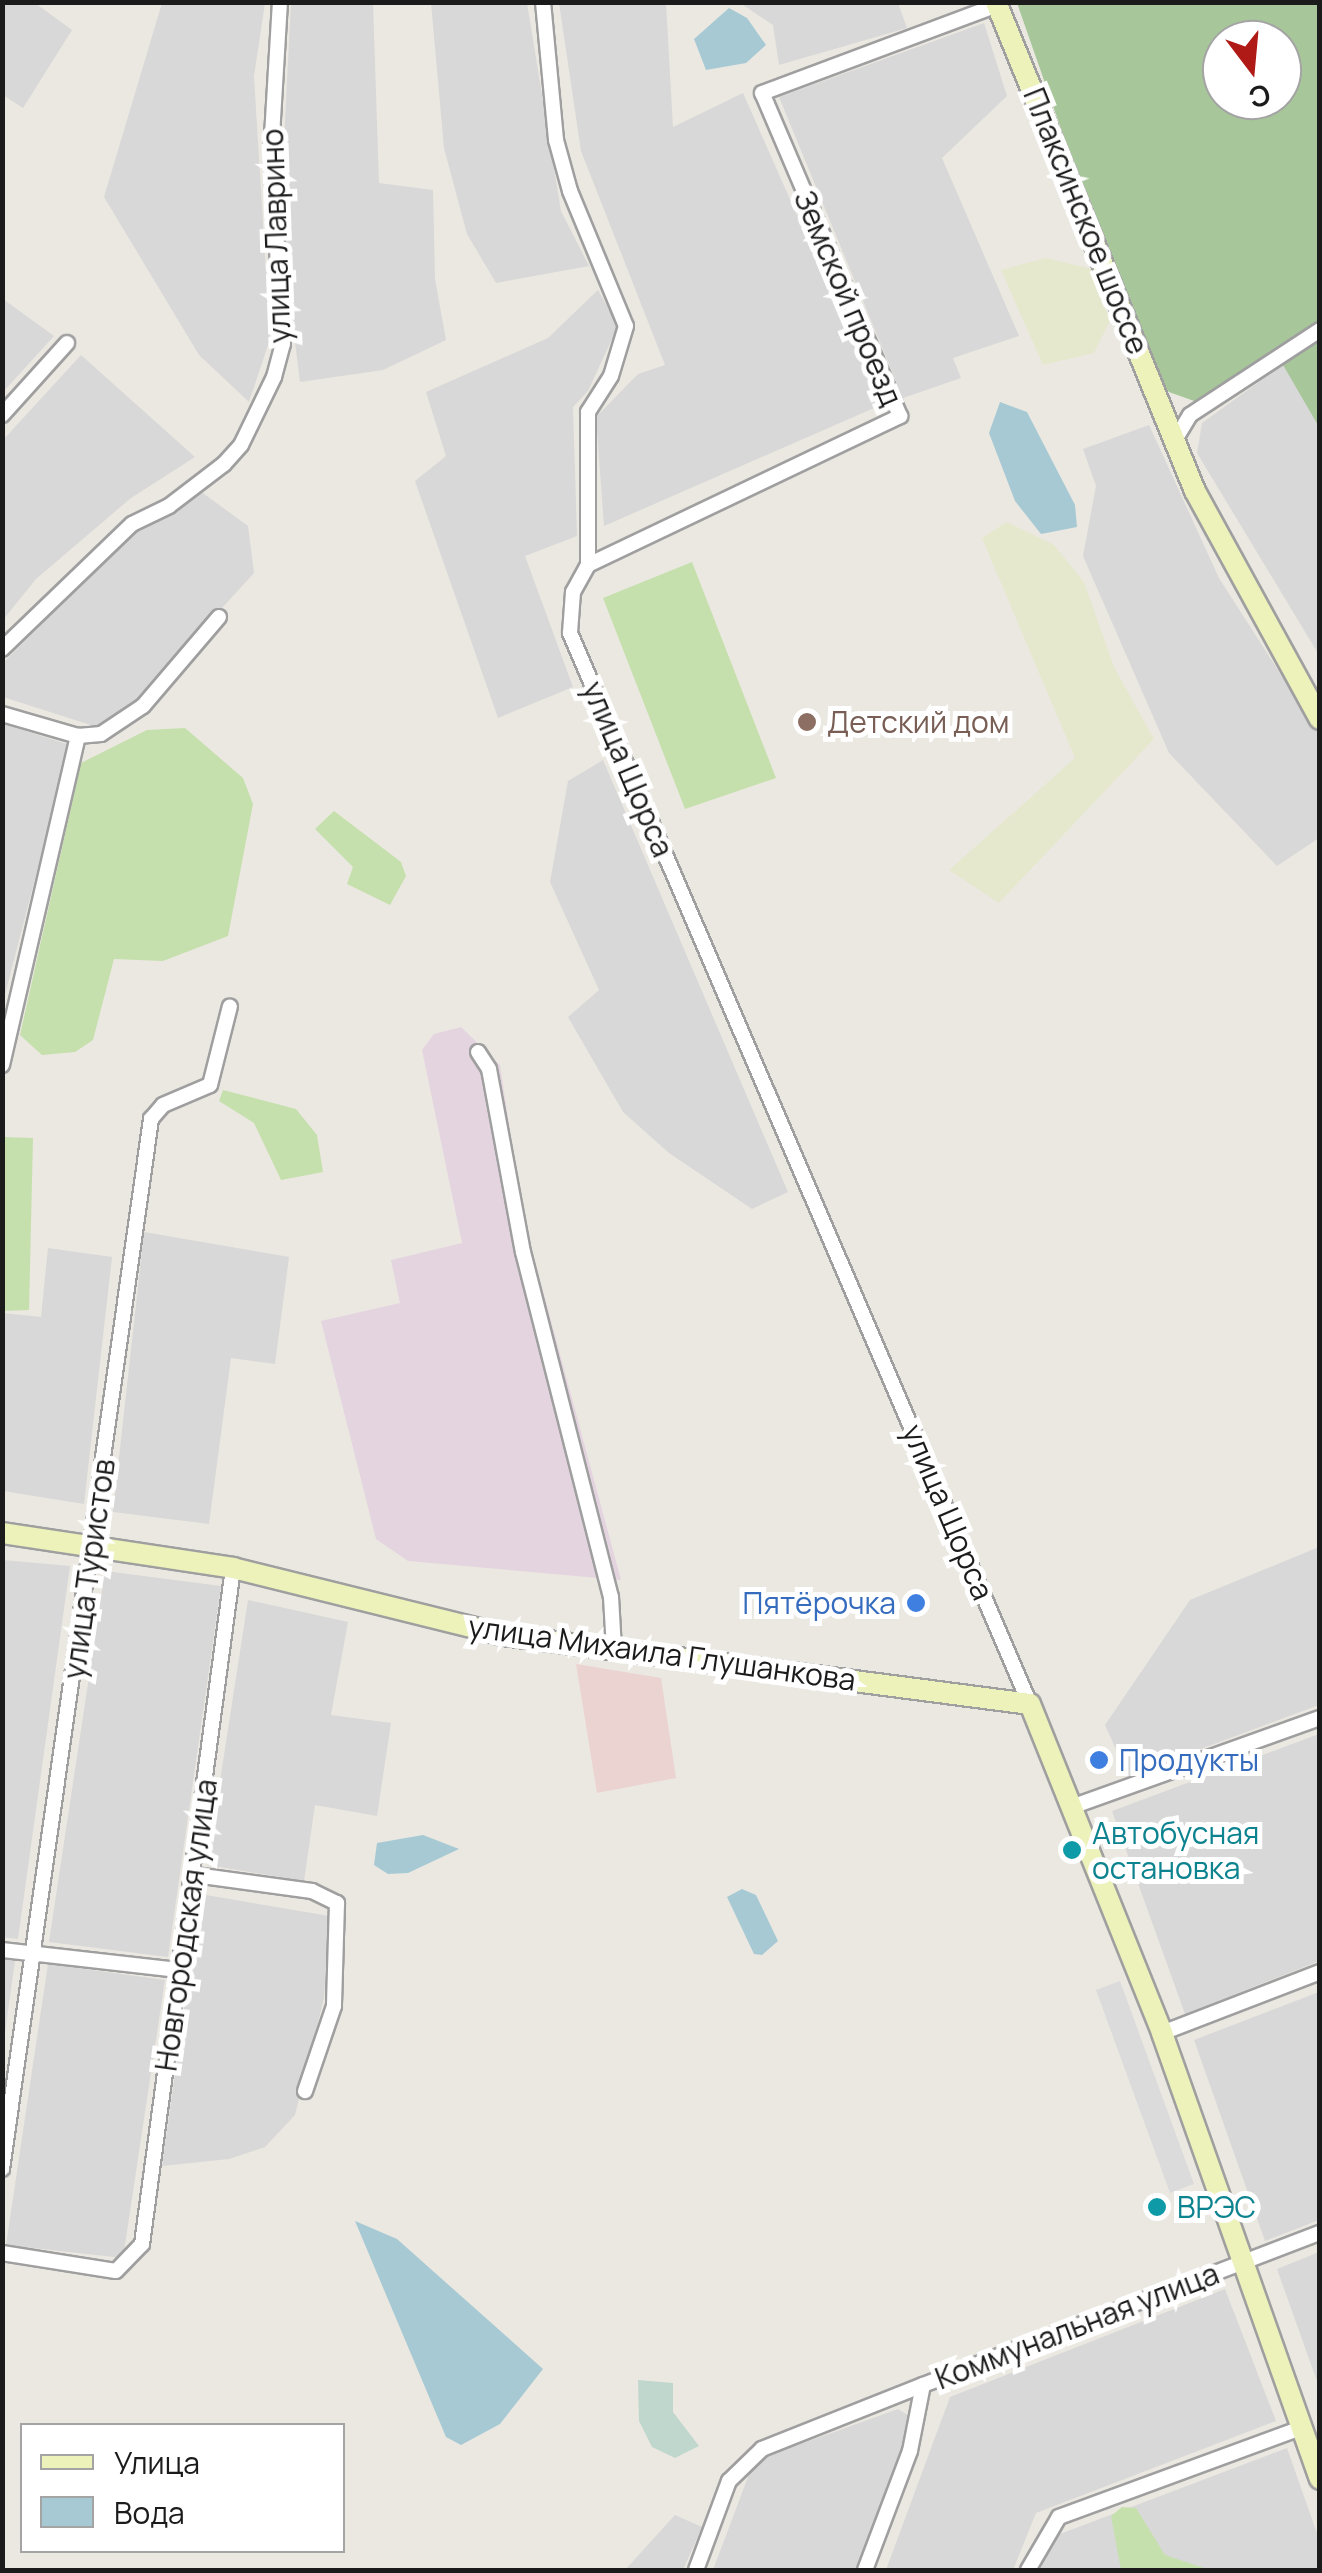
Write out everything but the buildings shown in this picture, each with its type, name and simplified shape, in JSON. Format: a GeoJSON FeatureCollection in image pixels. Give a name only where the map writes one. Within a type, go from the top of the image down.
{"type":"FeatureCollection","features":[{"type":"Feature","properties":{"kind":"street","name":"улица Лаврино"},"geometry":{"type":"LineString","coordinates":[[2,649],[132,524],[169,506],[224,464],[241,444],[274,377],[283,344],[270,153],[280,2]]}},
{"type":"Feature","properties":{"kind":"street","name":"улица Щорса"},"geometry":{"type":"LineString","coordinates":[[543,2],[556,140],[570,191],[626,326],[610,376],[588,412],[588,562],[573,592],[570,633],[1074,1806],[1246,2262],[1320,2480]]}},
{"type":"Feature","properties":{"kind":"street","name":"Земской проезд"},"geometry":{"type":"LineString","coordinates":[[588,562],[900,416],[762,93],[996,4]]}},
{"type":"Feature","properties":{"kind":"street","name":"Плаксинское шоссе"},"geometry":{"type":"LineString","coordinates":[[996,4],[1230,564],[1320,719]]}},
{"type":"Feature","properties":{"kind":"street"},"geometry":{"type":"LineString","coordinates":[[1175,440],[1190,414],[1320,330]]}},
{"type":"Feature","properties":{"kind":"street"},"geometry":{"type":"LineString","coordinates":[[2,414],[67,343]]}},
{"type":"Feature","properties":{"kind":"street"},"geometry":{"type":"LineString","coordinates":[[2,714],[78,736],[102,734],[143,706],[220,618]]}},
{"type":"Feature","properties":{"kind":"street"},"geometry":{"type":"LineString","coordinates":[[2,1066],[78,736]]}},
{"type":"Feature","properties":{"kind":"street","name":"улица Туристов"},"geometry":{"type":"LineString","coordinates":[[2,2169],[30,1954],[94,1545],[151,1119],[162,1105],[210,1085],[230,1006]]}},
{"type":"Feature","properties":{"kind":"street"},"geometry":{"type":"LineString","coordinates":[[478,1052],[489,1069],[523,1252],[611,1596],[614,1649]]}},
{"type":"Feature","properties":{"kind":"street","name":"улица Михаила Глушанкова"},"geometry":{"type":"LineString","coordinates":[[2,1533],[233,1568],[503,1635],[1030,1704]]}},
{"type":"Feature","properties":{"kind":"street","name":"Новгородская улица"},"geometry":{"type":"LineString","coordinates":[[2,2253],[116,2271],[142,2244],[233,1568]]}},
{"type":"Feature","properties":{"kind":"street"},"geometry":{"type":"LineString","coordinates":[[1074,1806],[1320,1718]]}},
{"type":"Feature","properties":{"kind":"street"},"geometry":{"type":"LineString","coordinates":[[194,1875],[312,1891],[337,1903],[334,2006],[304,2091]]}},
{"type":"Feature","properties":{"kind":"street"},"geometry":{"type":"LineString","coordinates":[[2,1950],[178,1970]]}},
{"type":"Feature","properties":{"kind":"street"},"geometry":{"type":"LineString","coordinates":[[1162,2032],[1320,1972]]}},
{"type":"Feature","properties":{"kind":"street","name":"Коммунальная улица"},"geometry":{"type":"LineString","coordinates":[[865,2570],[910,2451],[923,2385],[1320,2234]]}},
{"type":"Feature","properties":{"kind":"street"},"geometry":{"type":"LineString","coordinates":[[696,2570],[729,2480],[762,2449],[923,2385]]}},
{"type":"Feature","properties":{"kind":"street"},"geometry":{"type":"LineString","coordinates":[[1028,2570],[1059,2517],[1302,2428]]}},
{"type":"Feature","properties":{"kind":"shaded area"},"geometry":{"type":"Polygon","coordinates":[[[2,3],[35,3],[72,30],[23,108],[3,95],[2,3]]]}},
{"type":"Feature","properties":{"kind":"shaded area"},"geometry":{"type":"Polygon","coordinates":[[[162,3],[265,3],[254,76],[270,339],[249,402],[199,355],[104,197],[162,3]]]}},
{"type":"Feature","properties":{"kind":"shaded area"},"geometry":{"type":"Polygon","coordinates":[[[291,3],[373,3],[379,183],[433,190],[435,279],[446,340],[383,370],[300,382],[280,219],[291,3]]]}},
{"type":"Feature","properties":{"kind":"shaded area"},"geometry":{"type":"Polygon","coordinates":[[[431,3],[527,3],[561,211],[589,266],[496,283],[467,234],[444,148],[431,3]]]}},
{"type":"Feature","properties":{"kind":"shaded area"},"geometry":{"type":"Polygon","coordinates":[[[559,3],[666,3],[673,127],[743,93],[881,405],[604,526],[596,417],[638,374],[665,365],[581,151],[559,3]]]}},
{"type":"Feature","properties":{"kind":"shaded area"},"geometry":{"type":"Polygon","coordinates":[[[740,3],[898,3],[907,28],[779,65],[773,25],[740,3]]]}},
{"type":"Feature","properties":{"kind":"shaded area"},"geometry":{"type":"Polygon","coordinates":[[[984,23],[1007,96],[942,158],[1019,336],[953,358],[961,378],[903,398],[779,97],[984,23]]]}},
{"type":"Feature","properties":{"kind":"shaded area"},"geometry":{"type":"Polygon","coordinates":[[[598,290],[618,326],[588,391],[573,407],[577,536],[525,556],[573,687],[498,718],[415,481],[446,456],[426,392],[548,338],[598,290]]]}},
{"type":"Feature","properties":{"kind":"shaded area"},"geometry":{"type":"Polygon","coordinates":[[[3,299],[54,336],[3,392],[3,299]]]}},
{"type":"Feature","properties":{"kind":"shaded area"},"geometry":{"type":"Polygon","coordinates":[[[81,355],[195,457],[131,498],[36,579],[3,620],[3,440],[81,355]]]}},
{"type":"Feature","properties":{"kind":"shaded area"},"geometry":{"type":"Polygon","coordinates":[[[1285,363],[1319,415],[1319,655],[1197,453],[1202,423],[1285,363]]]}},
{"type":"Feature","properties":{"kind":"shaded area"},"geometry":{"type":"Polygon","coordinates":[[[1149,425],[1219,578],[1319,734],[1319,838],[1277,866],[1169,753],[1083,556],[1096,486],[1083,449],[1149,425]]]}},
{"type":"Feature","properties":{"kind":"shaded area"},"geometry":{"type":"Polygon","coordinates":[[[200,491],[248,526],[254,573],[136,702],[100,728],[3,697],[3,663],[140,526],[200,491]]]}},
{"type":"Feature","properties":{"kind":"shaded area"},"geometry":{"type":"Polygon","coordinates":[[[3,724],[70,745],[3,1002],[3,724]]]}},
{"type":"Feature","properties":{"kind":"shaded area"},"geometry":{"type":"Polygon","coordinates":[[[603,760],[788,1192],[752,1209],[669,1153],[623,1112],[568,1017],[599,990],[550,882],[568,781],[603,760]]]}},
{"type":"Feature","properties":{"kind":"shaded area"},"geometry":{"type":"Polygon","coordinates":[[[461,1027],[500,1065],[523,1217],[621,1580],[408,1561],[376,1539],[321,1321],[400,1303],[391,1260],[462,1243],[422,1050],[434,1034],[461,1027]]]}},
{"type":"Feature","properties":{"kind":"shaded area"},"geometry":{"type":"Polygon","coordinates":[[[144,1232],[289,1257],[275,1364],[231,1358],[209,1524],[113,1512],[144,1232]]]}},
{"type":"Feature","properties":{"kind":"shaded area"},"geometry":{"type":"Polygon","coordinates":[[[48,1248],[112,1257],[84,1504],[3,1491],[3,1313],[41,1317],[48,1248]]]}},
{"type":"Feature","properties":{"kind":"shaded area"},"geometry":{"type":"Polygon","coordinates":[[[1319,1547],[1319,1705],[1128,1776],[1105,1725],[1190,1600],[1319,1547]]]}},
{"type":"Feature","properties":{"kind":"shaded area"},"geometry":{"type":"Polygon","coordinates":[[[3,1560],[70,1566],[18,1939],[2,1937],[3,1560]]]}},
{"type":"Feature","properties":{"kind":"shaded area"},"geometry":{"type":"Polygon","coordinates":[[[105,1571],[221,1586],[168,1957],[49,1942],[105,1571]]]}},
{"type":"Feature","properties":{"kind":"shaded area"},"geometry":{"type":"Polygon","coordinates":[[[248,1600],[348,1622],[331,1715],[391,1723],[377,1816],[315,1805],[304,1881],[207,1865],[248,1600]]]}},
{"type":"Feature","properties":{"kind":"shaded area"},"geometry":{"type":"Polygon","coordinates":[[[576,1664],[661,1678],[676,1778],[597,1793],[576,1664]]]}},
{"type":"Feature","properties":{"kind":"shaded area"},"geometry":{"type":"Polygon","coordinates":[[[1319,1734],[1319,1961],[1185,2014],[1112,1811],[1319,1734]]]}},
{"type":"Feature","properties":{"kind":"shaded area"},"geometry":{"type":"Polygon","coordinates":[[[200,1894],[329,1916],[324,1998],[295,2115],[265,2147],[229,2159],[162,2166],[200,1894]]]}},
{"type":"Feature","properties":{"kind":"shaded area"},"geometry":{"type":"Polygon","coordinates":[[[2,1958],[15,1960],[3,2047],[2,1958]]]}},
{"type":"Feature","properties":{"kind":"shaded area"},"geometry":{"type":"Polygon","coordinates":[[[48,1964],[165,1980],[123,2258],[6,2245],[48,1964]]]}},
{"type":"Feature","properties":{"kind":"shaded area"},"geometry":{"type":"Polygon","coordinates":[[[1120,1981],[1194,2184],[1170,2193],[1096,1990],[1120,1981]]]}},
{"type":"Feature","properties":{"kind":"shaded area"},"geometry":{"type":"Polygon","coordinates":[[[1319,1992],[1319,2220],[1265,2241],[1194,2040],[1319,1992]]]}},
{"type":"Feature","properties":{"kind":"shaded area"},"geometry":{"type":"Polygon","coordinates":[[[1319,2252],[1319,2387],[1277,2269],[1319,2252]]]}},
{"type":"Feature","properties":{"kind":"shaded area"},"geometry":{"type":"Polygon","coordinates":[[[1225,2289],[1276,2421],[1036,2513],[1013,2570],[886,2570],[950,2397],[1225,2289]]]}},
{"type":"Feature","properties":{"kind":"shaded area"},"geometry":{"type":"Polygon","coordinates":[[[898,2409],[914,2419],[855,2570],[713,2570],[754,2461],[898,2409]]]}},
{"type":"Feature","properties":{"kind":"shaded area"},"geometry":{"type":"Polygon","coordinates":[[[1287,2448],[1319,2539],[1319,2570],[1040,2570],[1052,2537],[1287,2448]]]}},
{"type":"Feature","properties":{"kind":"shaded area"},"geometry":{"type":"Polygon","coordinates":[[[675,2515],[702,2527],[683,2570],[625,2570],[675,2515]]]}},
{"type":"Feature","properties":{"kind":"green space"},"geometry":{"type":"Polygon","coordinates":[[[1017,3],[1319,3],[1319,427],[1279,358],[1197,402],[1169,392],[1138,349],[1017,3]]]}},
{"type":"Feature","properties":{"kind":"green space"},"geometry":{"type":"Polygon","coordinates":[[[1046,258],[1092,269],[1110,321],[1094,353],[1043,365],[1001,270],[1046,258]]]}},
{"type":"Feature","properties":{"kind":"green space"},"geometry":{"type":"Polygon","coordinates":[[[1007,522],[1054,545],[1084,582],[1114,667],[1154,739],[999,903],[949,870],[1075,758],[982,538],[1007,522]]]}},
{"type":"Feature","properties":{"kind":"green space"},"geometry":{"type":"Polygon","coordinates":[[[692,562],[776,778],[685,809],[603,598],[692,562]]]}},
{"type":"Feature","properties":{"kind":"green space"},"geometry":{"type":"Polygon","coordinates":[[[185,728],[243,778],[253,804],[228,936],[163,961],[114,959],[93,1040],[75,1052],[42,1055],[20,1035],[81,763],[147,730],[185,728]]]}},
{"type":"Feature","properties":{"kind":"green space"},"geometry":{"type":"Polygon","coordinates":[[[334,811],[401,862],[406,876],[390,905],[347,884],[353,867],[315,829],[334,811]]]}},
{"type":"Feature","properties":{"kind":"green space"},"geometry":{"type":"Polygon","coordinates":[[[223,1090],[296,1109],[317,1135],[323,1172],[281,1180],[254,1123],[219,1101],[223,1090]]]}},
{"type":"Feature","properties":{"kind":"green space"},"geometry":{"type":"Polygon","coordinates":[[[3,1137],[33,1138],[29,1310],[3,1311],[3,1137]]]}},
{"type":"Feature","properties":{"kind":"green space"},"geometry":{"type":"Polygon","coordinates":[[[638,2380],[673,2383],[673,2412],[699,2446],[675,2458],[652,2447],[639,2421],[638,2380]]]}},
{"type":"Feature","properties":{"kind":"green space"},"geometry":{"type":"Polygon","coordinates":[[[1122,2507],[1136,2508],[1165,2555],[1210,2570],[1121,2570],[1111,2516],[1122,2507]]]}},
{"type":"Feature","properties":{"kind":"water"},"geometry":{"type":"Polygon","coordinates":[[[729,8],[747,18],[766,45],[746,63],[706,70],[694,39],[729,8]]]}},
{"type":"Feature","properties":{"kind":"water"},"geometry":{"type":"Polygon","coordinates":[[[1000,402],[1027,412],[1075,505],[1077,527],[1041,534],[1015,501],[989,433],[1000,402]]]}},
{"type":"Feature","properties":{"kind":"water"},"geometry":{"type":"Polygon","coordinates":[[[423,1835],[459,1849],[408,1873],[388,1874],[374,1865],[377,1843],[423,1835]]]}},
{"type":"Feature","properties":{"kind":"water"},"geometry":{"type":"Polygon","coordinates":[[[742,1889],[756,1895],[778,1941],[762,1955],[754,1954],[727,1897],[742,1889]]]}},
{"type":"Feature","properties":{"kind":"water"},"geometry":{"type":"Polygon","coordinates":[[[355,2221],[397,2239],[543,2369],[500,2424],[461,2445],[446,2437],[355,2221]]]}},
{"type":"Feature","properties":{"kind":"place","name":"Детский дом"},"geometry":{"type":"Point","coordinates":[807,722]}},
{"type":"Feature","properties":{"kind":"place","name":"Пятёрочка"},"geometry":{"type":"Point","coordinates":[916,1603]}},
{"type":"Feature","properties":{"kind":"place","name":"Продукты"},"geometry":{"type":"Point","coordinates":[1099,1760]}},
{"type":"Feature","properties":{"kind":"place","name":"Автобусная остановка"},"geometry":{"type":"Point","coordinates":[1072,1850]}},
{"type":"Feature","properties":{"kind":"place","name":"ВРЭС"},"geometry":{"type":"Point","coordinates":[1157,2207]}}]}
